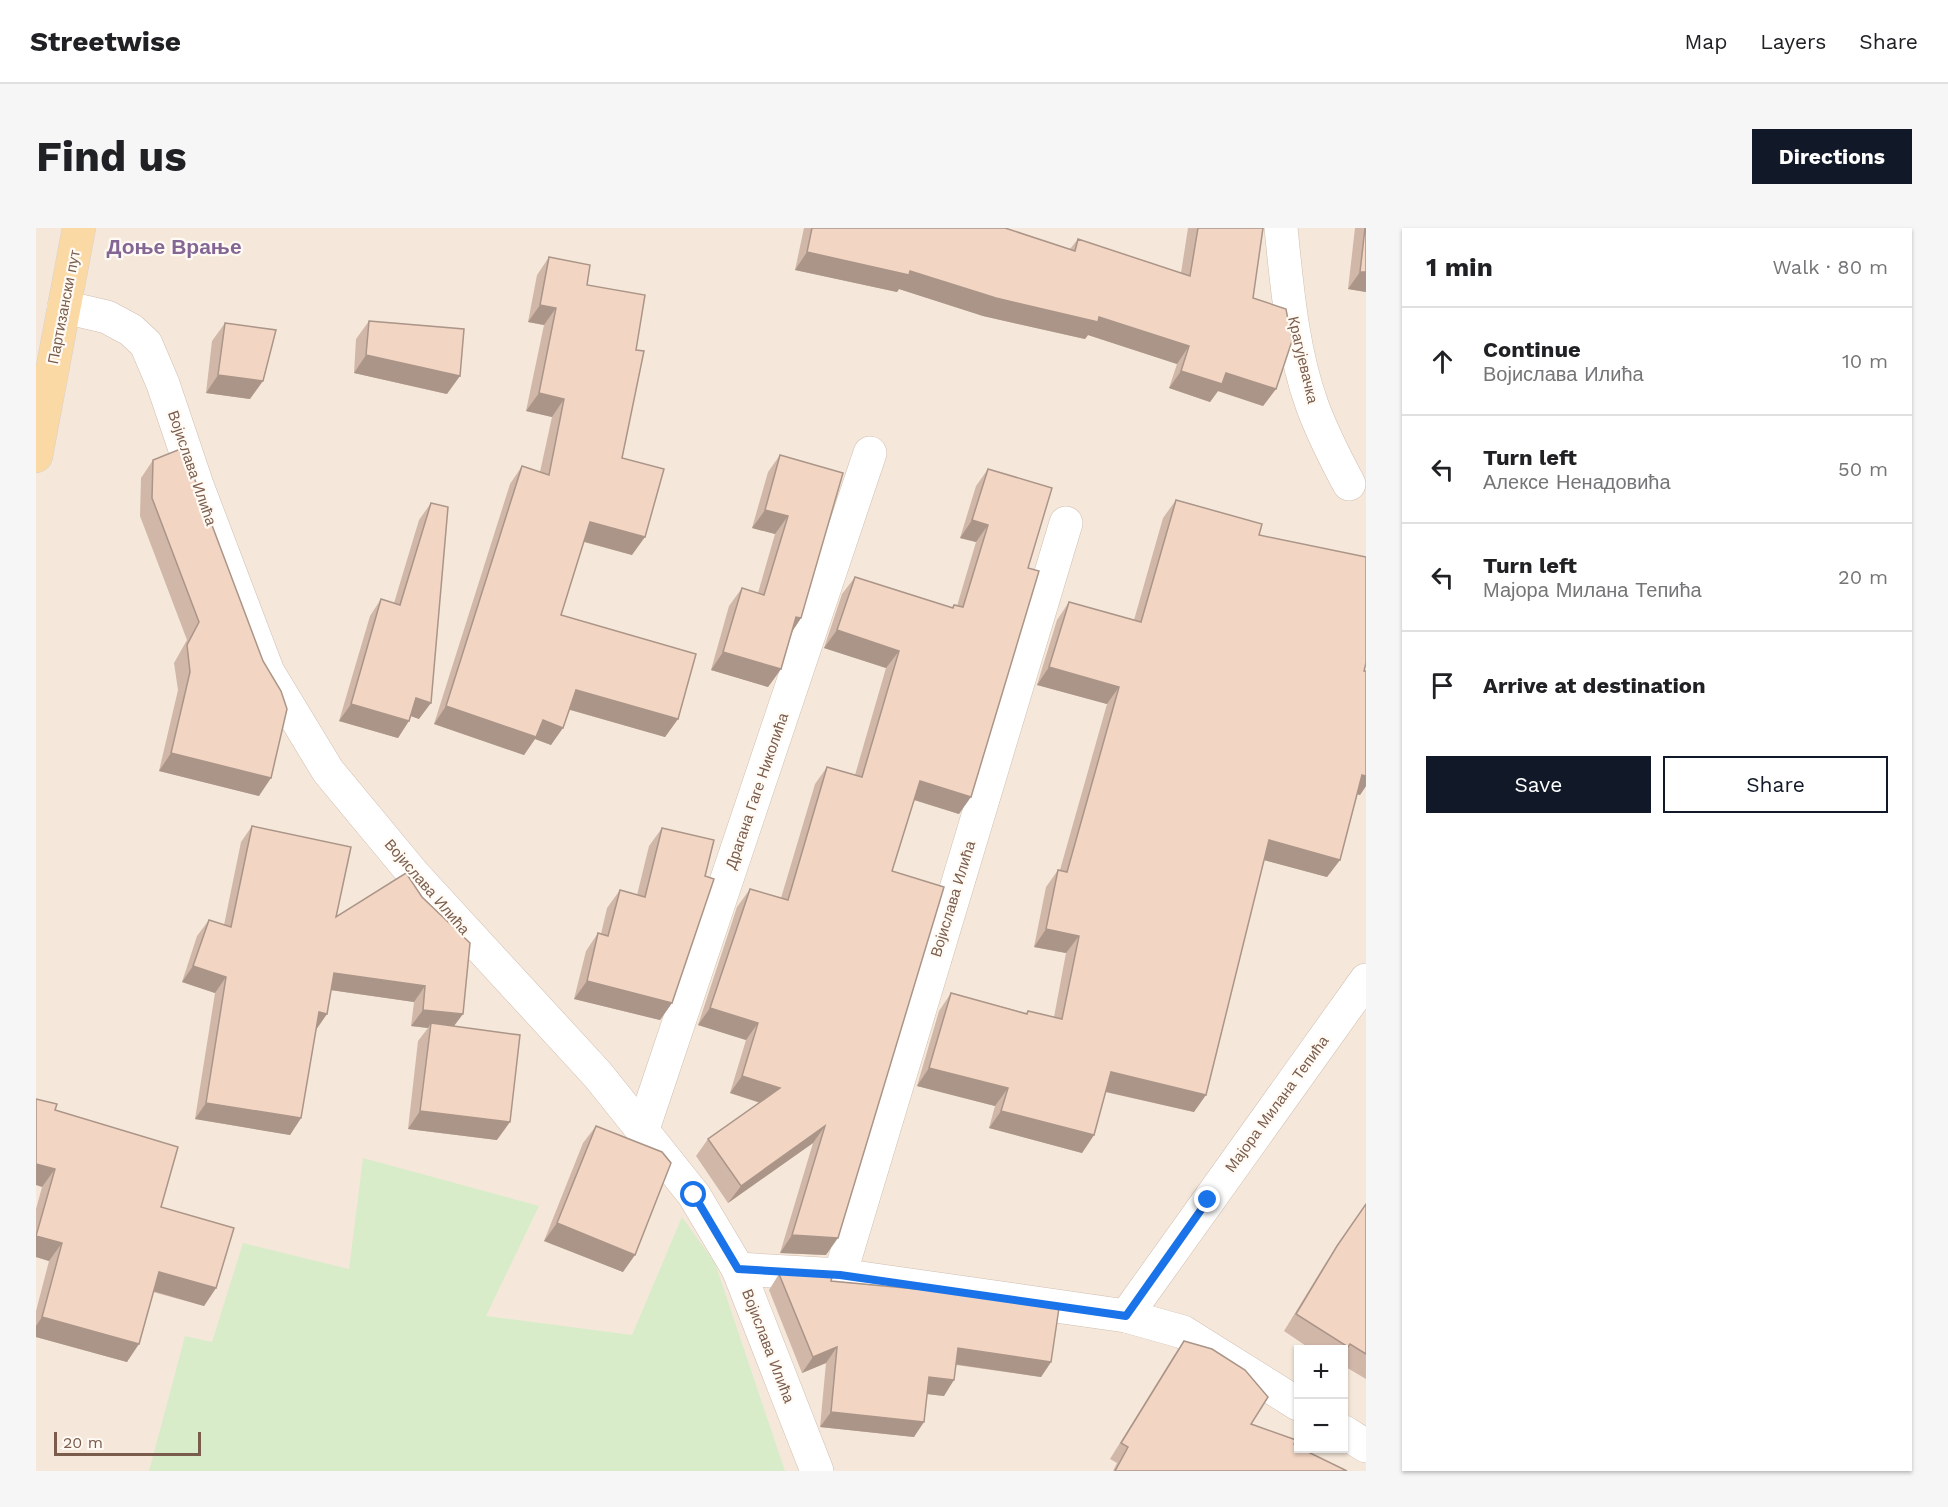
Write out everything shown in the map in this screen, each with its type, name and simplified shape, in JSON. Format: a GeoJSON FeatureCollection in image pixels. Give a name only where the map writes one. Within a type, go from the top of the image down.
{"type":"FeatureCollection","features":[{"type":"Feature","properties":{"kind":"main road","name":"Партизански пут"},"geometry":{"type":"LineString","coordinates":[[36,456],[78,228]]}},
{"type":"Feature","properties":{"kind":"street","name":"Крагујевачка"},"geometry":{"type":"LineString","coordinates":[[1281,228],[1285,272],[1302,369],[1311,403],[1328,445],[1349,484]]}},
{"type":"Feature","properties":{"kind":"street","name":"Војислава Илића"},"geometry":{"type":"LineString","coordinates":[[64,307],[107,317],[131,330],[146,344],[163,384],[197,485],[268,672],[328,771],[415,876],[598,1075],[694,1195],[738,1269],[818,1471]]}},
{"type":"Feature","properties":{"kind":"street","name":"Драгана Гаге Николића"},"geometry":{"type":"LineString","coordinates":[[643,1129],[870,453]]}},
{"type":"Feature","properties":{"kind":"street","name":"Војислава Илића"},"geometry":{"type":"LineString","coordinates":[[840,1275],[1066,523]]}},
{"type":"Feature","properties":{"kind":"street","name":"Мајора Милана Тепића"},"geometry":{"type":"LineString","coordinates":[[1126,1316],[1366,980]]}},
{"type":"Feature","properties":{"kind":"street"},"geometry":{"type":"LineString","coordinates":[[738,1269],[840,1275],[1126,1316],[1184,1332],[1294,1401]]}},
{"type":"Feature","properties":{"kind":"street"},"geometry":{"type":"LineString","coordinates":[[1348,1435],[1366,1446]]}},
{"type":"Feature","properties":{"kind":"shaded area"},"geometry":{"type":"Polygon","coordinates":[[[36,228],[1366,228],[1366,1471],[36,1471],[36,228]]]}},
{"type":"Feature","properties":{"kind":"green space"},"geometry":{"type":"Polygon","coordinates":[[[363,1158],[539,1206],[486,1316],[632,1335],[682,1217],[715,1263],[785,1471],[149,1471],[185,1336],[212,1342],[243,1243],[349,1269],[363,1158]]]}},
{"type":"Feature","properties":{"kind":"building"},"geometry":{"type":"Polygon","coordinates":[[[812,228],[1005,228],[1075,251],[1078,239],[1190,276],[1198,228],[1263,228],[1253,298],[1286,309],[1292,341],[1276,389],[1226,373],[1222,384],[1181,371],[1189,346],[1099,317],[1098,322],[996,298],[910,271],[909,275],[807,252],[812,228]]]}},
{"type":"Feature","properties":{"kind":"building"},"geometry":{"type":"Polygon","coordinates":[[[1365,228],[1366,272],[1360,272],[1365,228]]]}},
{"type":"Feature","properties":{"kind":"building"},"geometry":{"type":"Polygon","coordinates":[[[549,257],[590,265],[587,285],[645,295],[636,350],[644,351],[622,458],[664,469],[645,537],[590,522],[561,615],[696,654],[678,719],[576,690],[563,728],[543,720],[536,737],[446,706],[522,466],[549,475],[564,399],[539,393],[556,308],[540,305],[549,257]]]}},
{"type":"Feature","properties":{"kind":"building"},"geometry":{"type":"Polygon","coordinates":[[[369,321],[464,329],[460,376],[366,355],[369,321]]]}},
{"type":"Feature","properties":{"kind":"building"},"geometry":{"type":"Polygon","coordinates":[[[225,323],[276,330],[263,381],[218,375],[225,323]]]}},
{"type":"Feature","properties":{"kind":"building"},"geometry":{"type":"Polygon","coordinates":[[[183,448],[263,661],[281,691],[287,709],[271,778],[171,753],[190,672],[187,645],[199,622],[152,498],[153,460],[183,448]]]}},
{"type":"Feature","properties":{"kind":"building"},"geometry":{"type":"Polygon","coordinates":[[[780,455],[843,473],[801,618],[796,617],[781,669],[723,652],[742,588],[764,595],[788,516],[765,510],[780,455]]]}},
{"type":"Feature","properties":{"kind":"building"},"geometry":{"type":"Polygon","coordinates":[[[988,469],[1052,488],[1028,568],[1039,571],[971,797],[920,781],[892,871],[944,887],[838,1238],[792,1235],[825,1126],[741,1186],[708,1139],[780,1088],[742,1076],[758,1023],[710,1008],[750,889],[788,900],[827,767],[862,777],[899,651],[837,630],[855,577],[953,608],[954,605],[963,607],[988,525],[972,520],[988,469]]]}},
{"type":"Feature","properties":{"kind":"building"},"geometry":{"type":"Polygon","coordinates":[[[1176,500],[1262,524],[1259,535],[1366,557],[1366,663],[1364,671],[1366,671],[1366,776],[1362,775],[1340,860],[1269,840],[1206,1095],[1111,1072],[1094,1135],[1001,1111],[1008,1088],[929,1068],[951,993],[1027,1014],[1028,1011],[1062,1019],[1079,936],[1046,929],[1058,870],[1067,872],[1119,687],[1049,667],[1069,602],[1141,622],[1176,500]]]}},
{"type":"Feature","properties":{"kind":"building"},"geometry":{"type":"Polygon","coordinates":[[[431,503],[448,507],[431,703],[416,698],[409,721],[351,704],[381,599],[400,605],[431,503]]]}},
{"type":"Feature","properties":{"kind":"building"},"geometry":{"type":"Polygon","coordinates":[[[252,826],[351,847],[336,917],[406,873],[422,897],[470,943],[463,1014],[423,1010],[425,986],[334,973],[327,1014],[319,1012],[301,1118],[206,1103],[226,977],[193,966],[209,920],[231,927],[252,826]]]}},
{"type":"Feature","properties":{"kind":"building"},"geometry":{"type":"Polygon","coordinates":[[[662,828],[714,840],[705,876],[714,879],[672,1003],[587,981],[598,933],[608,936],[620,890],[645,897],[662,828]]]}},
{"type":"Feature","properties":{"kind":"building"},"geometry":{"type":"Polygon","coordinates":[[[431,1023],[520,1035],[510,1122],[420,1111],[431,1023]]]}},
{"type":"Feature","properties":{"kind":"building"},"geometry":{"type":"Polygon","coordinates":[[[36,1099],[57,1104],[55,1110],[178,1147],[161,1207],[234,1228],[216,1288],[159,1272],[139,1344],[42,1317],[62,1243],[36,1236],[55,1169],[36,1164],[36,1099]]]}},
{"type":"Feature","properties":{"kind":"building"},"geometry":{"type":"Polygon","coordinates":[[[596,1126],[662,1152],[671,1163],[635,1255],[557,1223],[596,1126]]]}},
{"type":"Feature","properties":{"kind":"building"},"geometry":{"type":"Polygon","coordinates":[[[1366,1204],[1366,1354],[1350,1344],[1348,1347],[1296,1314],[1337,1246],[1366,1204]]]}},
{"type":"Feature","properties":{"kind":"building"},"geometry":{"type":"Polygon","coordinates":[[[779,1274],[832,1277],[831,1281],[938,1291],[1059,1308],[1051,1362],[958,1348],[954,1380],[929,1377],[924,1422],[831,1412],[837,1347],[813,1357],[779,1274]]]}},
{"type":"Feature","properties":{"kind":"building"},"geometry":{"type":"Polygon","coordinates":[[[1184,1341],[1212,1349],[1245,1370],[1268,1397],[1251,1424],[1294,1439],[1294,1453],[1310,1453],[1347,1471],[1115,1471],[1128,1447],[1121,1443],[1184,1341]]]}},
{"type":"Feature","properties":{"kind":"district","name":"Доње Врање"},"geometry":{"type":"Point","coordinates":[174,247]}},
{"type":"Feature","properties":{"kind":"route"},"geometry":{"type":"LineString","coordinates":[[694,1195],[738,1269],[840,1275],[1126,1316],[1208,1200]]}}]}
